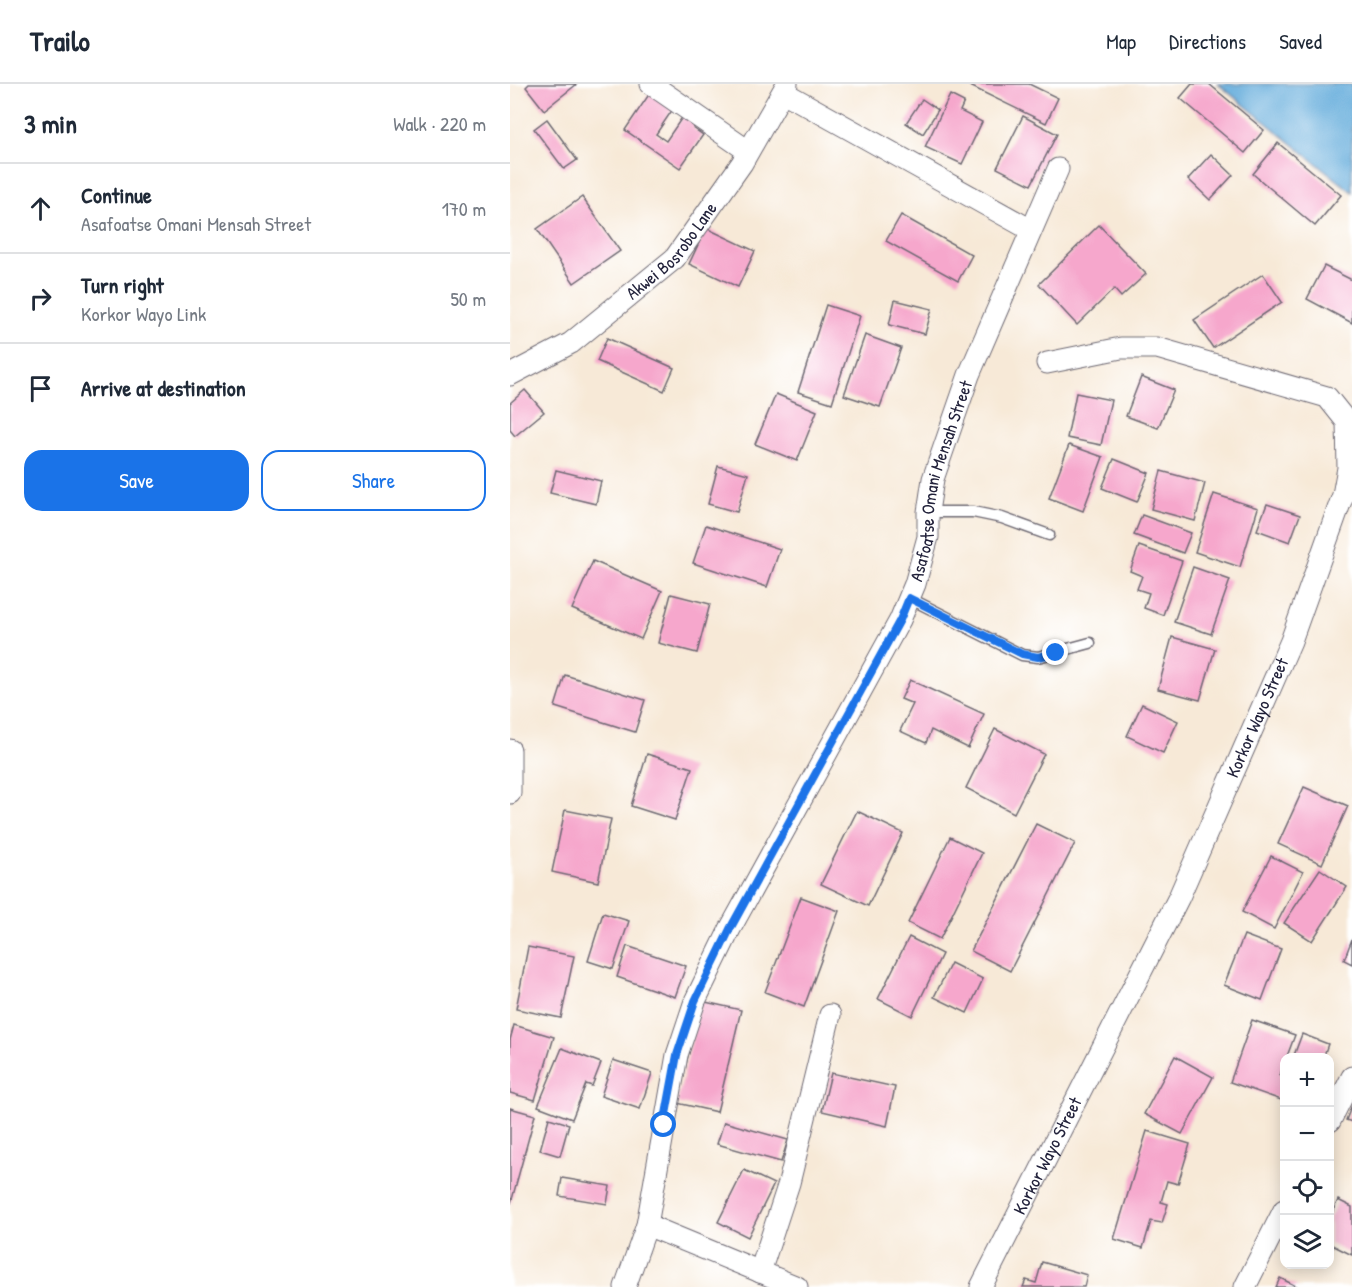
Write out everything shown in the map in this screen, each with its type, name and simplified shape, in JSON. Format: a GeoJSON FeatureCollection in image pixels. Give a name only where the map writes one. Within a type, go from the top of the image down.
{"type":"FeatureCollection","features":[{"type":"Feature","properties":{"kind":"street"},"geometry":{"type":"LineString","coordinates":[[651,84],[748,151]]}},
{"type":"Feature","properties":{"kind":"street"},"geometry":{"type":"LineString","coordinates":[[785,88],[1031,230]]}},
{"type":"Feature","properties":{"kind":"street","name":"Akwei Bosrobo Lane"},"geometry":{"type":"LineString","coordinates":[[510,375],[571,343],[675,258],[748,151],[785,88]]}},
{"type":"Feature","properties":{"kind":"street","name":"Asafoatse Omani Mensah Street"},"geometry":{"type":"LineString","coordinates":[[625,1287],[647,1225],[677,1055],[695,1001],[730,929],[900,620],[928,537],[928,513],[933,479],[969,375],[1058,169]]}},
{"type":"Feature","properties":{"kind":"street","name":"Korkor Wayo Street"},"geometry":{"type":"LineString","coordinates":[[981,1287],[1184,886],[1291,641],[1343,495],[1348,468],[1347,422],[1340,409],[1327,397],[1158,348],[1121,348],[1047,363]]}},
{"type":"Feature","properties":{"kind":"street"},"geometry":{"type":"LineString","coordinates":[[510,750],[510,793]]}},
{"type":"Feature","properties":{"kind":"street"},"geometry":{"type":"LineString","coordinates":[[760,1272],[792,1173],[830,1015]]}},
{"type":"Feature","properties":{"kind":"street"},"geometry":{"type":"LineString","coordinates":[[1334,1112],[1352,1077]]}},
{"type":"Feature","properties":{"kind":"street"},"geometry":{"type":"LineString","coordinates":[[1245,1287],[1281,1215]]}},
{"type":"Feature","properties":{"kind":"street"},"geometry":{"type":"LineString","coordinates":[[647,1225],[797,1287]]}},
{"type":"Feature","properties":{"kind":"lane"},"geometry":{"type":"LineString","coordinates":[[928,513],[973,512],[1002,518],[1049,535]]}},
{"type":"Feature","properties":{"kind":"lane"},"geometry":{"type":"LineString","coordinates":[[909,598],[1022,654],[1038,657],[1090,643]]}},
{"type":"Feature","properties":{"kind":"water"},"geometry":{"type":"Polygon","coordinates":[[[1218,84],[1352,84],[1352,192],[1218,84]]]}},
{"type":"Feature","properties":{"kind":"building"},"geometry":{"type":"Polygon","coordinates":[[[529,84],[577,84],[544,110],[526,87],[529,84]]]}},
{"type":"Feature","properties":{"kind":"building"},"geometry":{"type":"Polygon","coordinates":[[[966,84],[1029,84],[1058,98],[1046,123],[966,84]]]}},
{"type":"Feature","properties":{"kind":"building"},"geometry":{"type":"Polygon","coordinates":[[[1192,84],[1209,84],[1264,130],[1245,153],[1180,98],[1192,84]]]}},
{"type":"Feature","properties":{"kind":"building"},"geometry":{"type":"Polygon","coordinates":[[[650,93],[673,109],[656,134],[666,141],[683,116],[696,125],[693,128],[703,135],[680,168],[625,130],[650,93]]]}},
{"type":"Feature","properties":{"kind":"building"},"geometry":{"type":"Polygon","coordinates":[[[950,95],[964,102],[960,111],[982,122],[962,164],[925,147],[950,95]]]}},
{"type":"Feature","properties":{"kind":"building"},"geometry":{"type":"Polygon","coordinates":[[[922,99],[938,110],[923,134],[906,123],[922,99]]]}},
{"type":"Feature","properties":{"kind":"building"},"geometry":{"type":"Polygon","coordinates":[[[1023,116],[1057,134],[1031,185],[997,168],[1023,116]]]}},
{"type":"Feature","properties":{"kind":"building"},"geometry":{"type":"Polygon","coordinates":[[[547,119],[577,160],[564,169],[534,129],[547,119]]]}},
{"type":"Feature","properties":{"kind":"building"},"geometry":{"type":"Polygon","coordinates":[[[1278,143],[1341,195],[1315,226],[1253,174],[1278,143]]]}},
{"type":"Feature","properties":{"kind":"building"},"geometry":{"type":"Polygon","coordinates":[[[1211,154],[1233,175],[1210,200],[1188,179],[1211,154]]]}},
{"type":"Feature","properties":{"kind":"building"},"geometry":{"type":"Polygon","coordinates":[[[582,197],[620,251],[574,283],[537,229],[582,197]]]}},
{"type":"Feature","properties":{"kind":"building"},"geometry":{"type":"Polygon","coordinates":[[[901,215],[972,255],[958,281],[886,241],[901,215]]]}},
{"type":"Feature","properties":{"kind":"building"},"geometry":{"type":"Polygon","coordinates":[[[1099,225],[1146,274],[1121,297],[1114,289],[1077,325],[1039,284],[1099,225]]]}},
{"type":"Feature","properties":{"kind":"building"},"geometry":{"type":"Polygon","coordinates":[[[706,228],[755,251],[738,287],[689,264],[706,228]]]}},
{"type":"Feature","properties":{"kind":"building"},"geometry":{"type":"Polygon","coordinates":[[[1324,266],[1352,280],[1352,323],[1307,299],[1324,266]]]}},
{"type":"Feature","properties":{"kind":"building"},"geometry":{"type":"Polygon","coordinates":[[[1263,274],[1282,302],[1213,348],[1194,320],[1263,274]]]}},
{"type":"Feature","properties":{"kind":"building"},"geometry":{"type":"Polygon","coordinates":[[[895,300],[932,309],[925,334],[889,325],[895,300]]]}},
{"type":"Feature","properties":{"kind":"building"},"geometry":{"type":"Polygon","coordinates":[[[826,305],[860,316],[832,403],[798,392],[826,305]]]}},
{"type":"Feature","properties":{"kind":"building"},"geometry":{"type":"Polygon","coordinates":[[[865,335],[901,348],[880,407],[844,395],[865,335]]]}},
{"type":"Feature","properties":{"kind":"building"},"geometry":{"type":"Polygon","coordinates":[[[607,338],[674,368],[664,391],[597,361],[607,338]]]}},
{"type":"Feature","properties":{"kind":"building"},"geometry":{"type":"Polygon","coordinates":[[[1141,377],[1174,390],[1158,428],[1126,416],[1141,377]]]}},
{"type":"Feature","properties":{"kind":"building"},"geometry":{"type":"Polygon","coordinates":[[[525,390],[544,412],[515,436],[510,430],[510,403],[525,390]]]}},
{"type":"Feature","properties":{"kind":"building"},"geometry":{"type":"Polygon","coordinates":[[[1076,393],[1111,400],[1101,445],[1067,438],[1076,393]]]}},
{"type":"Feature","properties":{"kind":"building"},"geometry":{"type":"Polygon","coordinates":[[[776,394],[817,411],[797,461],[755,444],[776,394]]]}},
{"type":"Feature","properties":{"kind":"building"},"geometry":{"type":"Polygon","coordinates":[[[1069,445],[1103,457],[1083,511],[1049,498],[1069,445]]]}},
{"type":"Feature","properties":{"kind":"building"},"geometry":{"type":"Polygon","coordinates":[[[1114,459],[1149,473],[1137,502],[1102,488],[1114,459]]]}},
{"type":"Feature","properties":{"kind":"building"},"geometry":{"type":"Polygon","coordinates":[[[718,466],[748,474],[737,512],[708,504],[718,466]]]}},
{"type":"Feature","properties":{"kind":"building"},"geometry":{"type":"Polygon","coordinates":[[[556,470],[601,481],[596,504],[550,493],[556,470]]]}},
{"type":"Feature","properties":{"kind":"building"},"geometry":{"type":"Polygon","coordinates":[[[1161,471],[1205,483],[1195,521],[1151,509],[1161,471]]]}},
{"type":"Feature","properties":{"kind":"building"},"geometry":{"type":"Polygon","coordinates":[[[1214,494],[1258,508],[1240,567],[1195,552],[1214,494]]]}},
{"type":"Feature","properties":{"kind":"building"},"geometry":{"type":"Polygon","coordinates":[[[1267,504],[1300,515],[1290,542],[1257,530],[1267,504]]]}},
{"type":"Feature","properties":{"kind":"building"},"geometry":{"type":"Polygon","coordinates":[[[1142,515],[1191,533],[1183,553],[1134,535],[1142,515]]]}},
{"type":"Feature","properties":{"kind":"building"},"geometry":{"type":"Polygon","coordinates":[[[706,525],[780,549],[767,587],[693,563],[706,525]]]}},
{"type":"Feature","properties":{"kind":"building"},"geometry":{"type":"Polygon","coordinates":[[[1139,546],[1182,561],[1163,615],[1144,608],[1149,593],[1137,589],[1142,576],[1130,571],[1139,546]]]}},
{"type":"Feature","properties":{"kind":"building"},"geometry":{"type":"Polygon","coordinates":[[[593,561],[662,591],[641,639],[572,609],[593,561]]]}},
{"type":"Feature","properties":{"kind":"building"},"geometry":{"type":"Polygon","coordinates":[[[1193,567],[1230,580],[1211,634],[1174,622],[1193,567]]]}},
{"type":"Feature","properties":{"kind":"building"},"geometry":{"type":"Polygon","coordinates":[[[671,594],[710,604],[697,653],[658,643],[671,594]]]}},
{"type":"Feature","properties":{"kind":"building"},"geometry":{"type":"Polygon","coordinates":[[[1172,637],[1215,649],[1200,700],[1158,689],[1172,637]]]}},
{"type":"Feature","properties":{"kind":"building"},"geometry":{"type":"Polygon","coordinates":[[[565,675],[645,700],[635,732],[555,707],[565,675]]]}},
{"type":"Feature","properties":{"kind":"building"},"geometry":{"type":"Polygon","coordinates":[[[910,680],[984,714],[968,748],[931,730],[926,743],[900,731],[913,704],[901,699],[910,680]]]}},
{"type":"Feature","properties":{"kind":"building"},"geometry":{"type":"Polygon","coordinates":[[[1142,704],[1178,721],[1163,753],[1127,736],[1142,704]]]}},
{"type":"Feature","properties":{"kind":"building"},"geometry":{"type":"Polygon","coordinates":[[[995,729],[1044,754],[1014,813],[966,788],[995,729]]]}},
{"type":"Feature","properties":{"kind":"building"},"geometry":{"type":"Polygon","coordinates":[[[647,754],[692,768],[675,820],[631,806],[647,754]]]}},
{"type":"Feature","properties":{"kind":"building"},"geometry":{"type":"Polygon","coordinates":[[[1304,787],[1348,806],[1322,864],[1278,844],[1304,787]]]}},
{"type":"Feature","properties":{"kind":"building"},"geometry":{"type":"Polygon","coordinates":[[[565,810],[611,819],[598,882],[552,872],[565,810]]]}},
{"type":"Feature","properties":{"kind":"building"},"geometry":{"type":"Polygon","coordinates":[[[857,811],[903,833],[868,906],[821,884],[857,811]]]}},
{"type":"Feature","properties":{"kind":"building"},"geometry":{"type":"Polygon","coordinates":[[[1036,824],[1075,843],[1010,971],[971,951],[1036,824]]]}},
{"type":"Feature","properties":{"kind":"building"},"geometry":{"type":"Polygon","coordinates":[[[950,837],[982,853],[940,939],[908,923],[950,837]]]}},
{"type":"Feature","properties":{"kind":"building"},"geometry":{"type":"Polygon","coordinates":[[[1271,856],[1303,872],[1274,929],[1242,912],[1271,856]]]}},
{"type":"Feature","properties":{"kind":"building"},"geometry":{"type":"Polygon","coordinates":[[[1320,869],[1347,887],[1312,941],[1284,923],[1320,869]]]}},
{"type":"Feature","properties":{"kind":"building"},"geometry":{"type":"Polygon","coordinates":[[[801,897],[839,911],[804,1007],[765,992],[801,897]]]}},
{"type":"Feature","properties":{"kind":"building"},"geometry":{"type":"Polygon","coordinates":[[[603,913],[629,921],[613,969],[588,961],[603,913]]]}},
{"type":"Feature","properties":{"kind":"building"},"geometry":{"type":"Polygon","coordinates":[[[1244,935],[1281,949],[1262,1000],[1224,985],[1244,935]]]}},
{"type":"Feature","properties":{"kind":"building"},"geometry":{"type":"Polygon","coordinates":[[[909,937],[942,954],[912,1016],[878,999],[909,937]]]}},
{"type":"Feature","properties":{"kind":"building"},"geometry":{"type":"Polygon","coordinates":[[[1352,939],[1352,964],[1344,960],[1352,939]]]}},
{"type":"Feature","properties":{"kind":"building"},"geometry":{"type":"Polygon","coordinates":[[[627,946],[686,966],[675,997],[617,977],[627,946]]]}},
{"type":"Feature","properties":{"kind":"building"},"geometry":{"type":"Polygon","coordinates":[[[528,947],[574,956],[561,1018],[516,1009],[528,947]]]}},
{"type":"Feature","properties":{"kind":"building"},"geometry":{"type":"Polygon","coordinates":[[[951,963],[983,979],[967,1013],[934,997],[951,963]]]}},
{"type":"Feature","properties":{"kind":"building"},"geometry":{"type":"Polygon","coordinates":[[[701,1001],[741,1010],[717,1112],[677,1103],[701,1001]]]}},
{"type":"Feature","properties":{"kind":"building"},"geometry":{"type":"Polygon","coordinates":[[[1252,1020],[1295,1035],[1288,1053],[1280,1053],[1280,1100],[1230,1082],[1252,1020]]]}},
{"type":"Feature","properties":{"kind":"building"},"geometry":{"type":"Polygon","coordinates":[[[514,1025],[554,1037],[535,1100],[510,1093],[510,1040],[514,1025]]]}},
{"type":"Feature","properties":{"kind":"building"},"geometry":{"type":"Polygon","coordinates":[[[1302,1034],[1328,1044],[1325,1053],[1295,1053],[1302,1034]]]}},
{"type":"Feature","properties":{"kind":"building"},"geometry":{"type":"Polygon","coordinates":[[[562,1048],[601,1063],[592,1086],[586,1084],[572,1119],[538,1106],[562,1048]]]}},
{"type":"Feature","properties":{"kind":"building"},"geometry":{"type":"Polygon","coordinates":[[[1175,1056],[1213,1077],[1182,1134],[1144,1114],[1175,1056]]]}},
{"type":"Feature","properties":{"kind":"building"},"geometry":{"type":"Polygon","coordinates":[[[613,1060],[652,1073],[640,1109],[601,1096],[613,1060]]]}},
{"type":"Feature","properties":{"kind":"building"},"geometry":{"type":"Polygon","coordinates":[[[831,1073],[895,1087],[887,1126],[822,1111],[831,1073]]]}},
{"type":"Feature","properties":{"kind":"building"},"geometry":{"type":"Polygon","coordinates":[[[1352,1105],[1352,1122],[1346,1120],[1352,1105]]]}},
{"type":"Feature","properties":{"kind":"building"},"geometry":{"type":"Polygon","coordinates":[[[510,1108],[535,1115],[511,1203],[510,1203],[510,1108]]]}},
{"type":"Feature","properties":{"kind":"building"},"geometry":{"type":"Polygon","coordinates":[[[549,1118],[569,1124],[560,1156],[540,1150],[549,1118]]]}},
{"type":"Feature","properties":{"kind":"building"},"geometry":{"type":"Polygon","coordinates":[[[724,1122],[788,1140],[781,1162],[717,1144],[724,1122]]]}},
{"type":"Feature","properties":{"kind":"building"},"geometry":{"type":"Polygon","coordinates":[[[1147,1131],[1190,1144],[1178,1184],[1167,1181],[1161,1202],[1168,1204],[1162,1223],[1151,1221],[1143,1248],[1114,1239],[1147,1131]]]}},
{"type":"Feature","properties":{"kind":"building"},"geometry":{"type":"Polygon","coordinates":[[[744,1170],[774,1184],[748,1237],[718,1222],[744,1170]]]}},
{"type":"Feature","properties":{"kind":"building"},"geometry":{"type":"Polygon","coordinates":[[[562,1178],[610,1186],[607,1204],[559,1196],[562,1178]]]}},
{"type":"Feature","properties":{"kind":"building"},"geometry":{"type":"Polygon","coordinates":[[[1338,1200],[1352,1207],[1352,1255],[1334,1246],[1334,1208],[1338,1200]]]}},
{"type":"Feature","properties":{"kind":"building"},"geometry":{"type":"Polygon","coordinates":[[[1042,1262],[1087,1275],[1084,1287],[1023,1287],[1026,1280],[1036,1283],[1042,1262]]]}},
{"type":"Feature","properties":{"kind":"building"},"geometry":{"type":"Polygon","coordinates":[[[1280,1278],[1298,1287],[1276,1287],[1280,1278]]]}},
{"type":"Feature","properties":{"kind":"route"},"geometry":{"type":"LineString","coordinates":[[664,1125],[677,1055],[695,1001],[730,929],[900,620],[909,598],[1022,654],[1038,657],[1056,653]]}}]}
